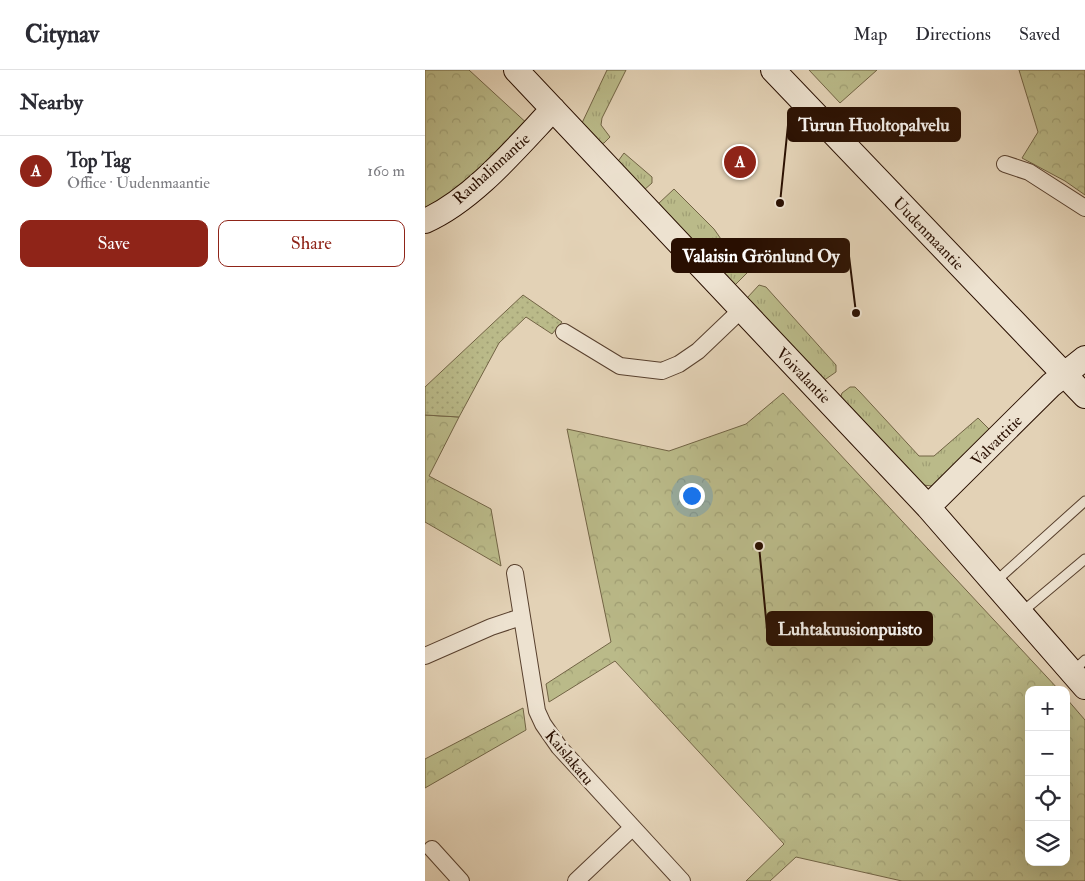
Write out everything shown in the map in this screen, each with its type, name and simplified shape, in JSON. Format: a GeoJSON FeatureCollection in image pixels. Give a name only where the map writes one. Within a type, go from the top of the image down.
{"type":"FeatureCollection","features":[{"type":"Feature","properties":{"kind":"street","name":"Voivalantie"},"geometry":{"type":"LineString","coordinates":[[516,70],[928,507],[1021,613],[1081,673]]}},
{"type":"Feature","properties":{"kind":"street","name":"Uudenmaantie"},"geometry":{"type":"LineString","coordinates":[[773,70],[1085,396]]}},
{"type":"Feature","properties":{"kind":"street","name":"Rauhalinnantie"},"geometry":{"type":"LineString","coordinates":[[425,220],[435,216],[473,189],[553,109]]}},
{"type":"Feature","properties":{"kind":"street"},"geometry":{"type":"LineString","coordinates":[[1005,164],[1029,172],[1085,208]]}},
{"type":"Feature","properties":{"kind":"street"},"geometry":{"type":"LineString","coordinates":[[564,332],[620,366],[662,371],[671,369],[698,351],[741,310]]}},
{"type":"Feature","properties":{"kind":"street","name":"Valvattitie"},"geometry":{"type":"LineString","coordinates":[[928,507],[1063,374],[1085,358]]}},
{"type":"Feature","properties":{"kind":"street","name":"Kaislakatu"},"geometry":{"type":"LineString","coordinates":[[515,573],[535,698],[543,724],[559,747],[682,881]]}},
{"type":"Feature","properties":{"kind":"street"},"geometry":{"type":"LineString","coordinates":[[425,656],[491,627],[521,617]]}},
{"type":"Feature","properties":{"kind":"street"},"geometry":{"type":"LineString","coordinates":[[576,881],[633,828]]}},
{"type":"Feature","properties":{"kind":"street"},"geometry":{"type":"LineString","coordinates":[[432,848],[461,881]]}},
{"type":"Feature","properties":{"kind":"lane"},"geometry":{"type":"LineString","coordinates":[[995,582],[1085,501]]}},
{"type":"Feature","properties":{"kind":"lane"},"geometry":{"type":"LineString","coordinates":[[1021,613],[1085,559]]}},
{"type":"Feature","properties":{"kind":"green space"},"geometry":{"type":"Polygon","coordinates":[[[425,70],[469,70],[531,127],[425,221],[425,70]]]}},
{"type":"Feature","properties":{"kind":"green space"},"geometry":{"type":"Polygon","coordinates":[[[607,70],[626,70],[602,118],[601,125],[610,137],[600,144],[582,123],[607,70]]]}},
{"type":"Feature","properties":{"kind":"green space"},"geometry":{"type":"Polygon","coordinates":[[[809,70],[877,70],[840,103],[809,70]]]}},
{"type":"Feature","properties":{"kind":"green space"},"geometry":{"type":"Polygon","coordinates":[[[1019,70],[1085,70],[1085,195],[1065,181],[1022,158],[1038,132],[1019,70]]]}},
{"type":"Feature","properties":{"kind":"green space"},"geometry":{"type":"Polygon","coordinates":[[[624,153],[652,177],[652,183],[644,190],[616,164],[624,153]]]}},
{"type":"Feature","properties":{"kind":"green space"},"geometry":{"type":"Polygon","coordinates":[[[674,189],[714,229],[721,239],[708,253],[706,254],[658,204],[674,189]]]}},
{"type":"Feature","properties":{"kind":"green space"},"geometry":{"type":"Polygon","coordinates":[[[732,254],[739,256],[750,270],[735,285],[717,266],[732,254]]]}},
{"type":"Feature","properties":{"kind":"green space"},"geometry":{"type":"Polygon","coordinates":[[[759,285],[766,287],[836,365],[836,372],[823,381],[747,298],[759,285]]]}},
{"type":"Feature","properties":{"kind":"green space"},"geometry":{"type":"Polygon","coordinates":[[[523,295],[562,322],[552,334],[526,317],[499,343],[459,417],[425,415],[425,387],[523,295]]]}},
{"type":"Feature","properties":{"kind":"green space"},"geometry":{"type":"Polygon","coordinates":[[[850,387],[855,387],[919,456],[934,456],[978,418],[992,432],[932,486],[923,485],[840,399],[842,393],[850,387]]]}},
{"type":"Feature","properties":{"kind":"green space"},"geometry":{"type":"Polygon","coordinates":[[[783,393],[1055,686],[1025,686],[1025,866],[1070,866],[1070,703],[1085,720],[1085,881],[902,881],[796,857],[770,881],[746,881],[784,844],[615,661],[549,702],[546,684],[611,642],[567,429],[669,451],[746,424],[783,393]]]}},
{"type":"Feature","properties":{"kind":"green space"},"geometry":{"type":"Polygon","coordinates":[[[425,415],[459,417],[429,476],[491,509],[501,566],[425,522],[425,415]]]}},
{"type":"Feature","properties":{"kind":"green space"},"geometry":{"type":"Polygon","coordinates":[[[523,708],[526,730],[425,788],[425,759],[523,708]]]}},
{"type":"Feature","properties":{"kind":"place","name":"Top Tag"},"geometry":{"type":"Point","coordinates":[740,162]}},
{"type":"Feature","properties":{"kind":"place","name":"Turun Huoltopalvelu"},"geometry":{"type":"Point","coordinates":[780,203]}},
{"type":"Feature","properties":{"kind":"place","name":"Valaisin Grönlund Oy"},"geometry":{"type":"Point","coordinates":[856,313]}},
{"type":"Feature","properties":{"kind":"place","name":"Luhtakuusionpuisto"},"geometry":{"type":"Point","coordinates":[759,546]}}]}
